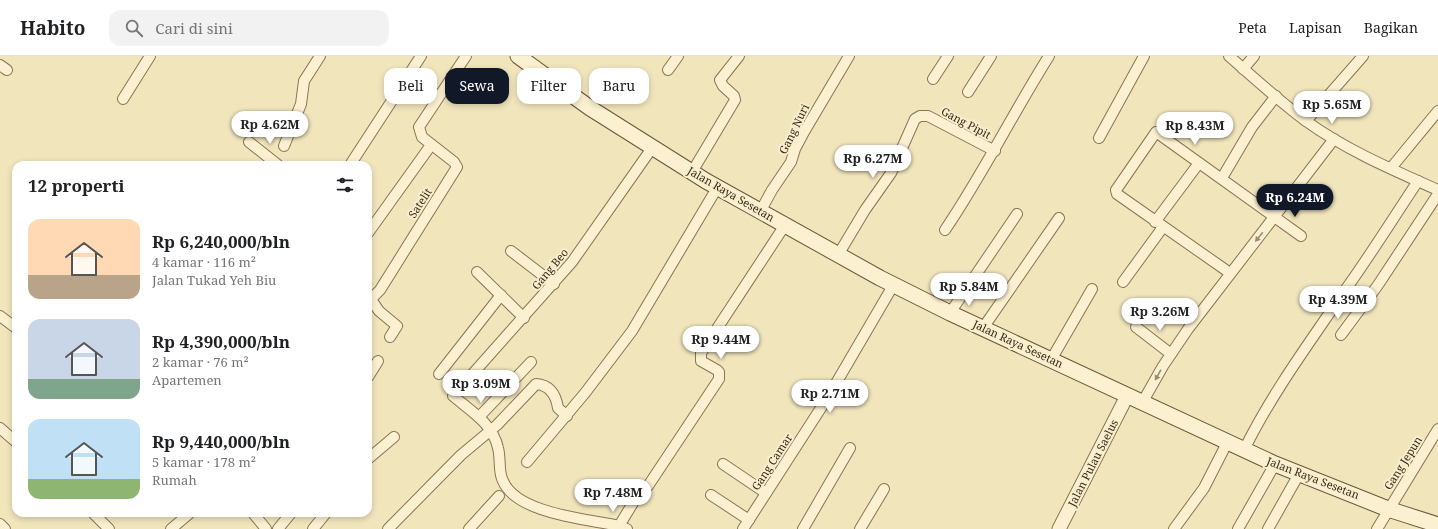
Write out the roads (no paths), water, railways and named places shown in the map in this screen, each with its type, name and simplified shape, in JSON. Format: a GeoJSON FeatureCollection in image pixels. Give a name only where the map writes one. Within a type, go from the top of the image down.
{"type":"FeatureCollection","features":[{"type":"Feature","properties":{"kind":"main road","name":"Jalan Raya Sesetan"},"geometry":{"type":"LineString","coordinates":[[518,56],[590,108],[717,188],[838,255],[950,313],[1275,464],[1388,509],[1438,525]]}},
{"type":"Feature","properties":{"kind":"street"},"geometry":{"type":"LineString","coordinates":[[123,99],[150,56]]}},
{"type":"Feature","properties":{"kind":"street"},"geometry":{"type":"LineString","coordinates":[[284,146],[301,104],[304,80],[320,56]]}},
{"type":"Feature","properties":{"kind":"street"},"geometry":{"type":"LineString","coordinates":[[353,161],[421,56]]}},
{"type":"Feature","properties":{"kind":"street","name":"Satelit"},"geometry":{"type":"LineString","coordinates":[[372,297],[374,297],[380,290],[457,167],[454,162],[422,137],[419,127],[466,56]]}},
{"type":"Feature","properties":{"kind":"street"},"geometry":{"type":"LineString","coordinates":[[668,70],[678,56]]}},
{"type":"Feature","properties":{"kind":"street"},"geometry":{"type":"LineString","coordinates":[[692,172],[734,100],[734,96],[723,86],[720,80],[739,56]]}},
{"type":"Feature","properties":{"kind":"street","name":"Gang Nuri"},"geometry":{"type":"LineString","coordinates":[[760,212],[772,190],[791,162],[795,149],[804,132],[849,56]]}},
{"type":"Feature","properties":{"kind":"street"},"geometry":{"type":"LineString","coordinates":[[934,79],[948,56]]}},
{"type":"Feature","properties":{"kind":"street"},"geometry":{"type":"LineString","coordinates":[[968,92],[991,56]]}},
{"type":"Feature","properties":{"kind":"street"},"geometry":{"type":"LineString","coordinates":[[945,230],[995,151],[1021,101],[1049,56]]}},
{"type":"Feature","properties":{"kind":"street"},"geometry":{"type":"LineString","coordinates":[[1099,138],[1144,56]]}},
{"type":"Feature","properties":{"kind":"street"},"geometry":{"type":"LineString","coordinates":[[1243,69],[1254,56]]}},
{"type":"Feature","properties":{"kind":"street"},"geometry":{"type":"LineString","coordinates":[[1306,121],[1363,56]]}},
{"type":"Feature","properties":{"kind":"street"},"geometry":{"type":"LineString","coordinates":[[1234,58],[1243,69],[1306,121],[1363,155],[1438,190]]}},
{"type":"Feature","properties":{"kind":"street"},"geometry":{"type":"LineString","coordinates":[[1222,178],[1252,127],[1276,96]]}},
{"type":"Feature","properties":{"kind":"street"},"geometry":{"type":"LineString","coordinates":[[1391,168],[1438,112]]}},
{"type":"Feature","properties":{"kind":"street","name":"Gang Pipit"},"geometry":{"type":"LineString","coordinates":[[838,255],[865,210],[891,173],[915,118],[920,116],[928,116],[995,151]]}},
{"type":"Feature","properties":{"kind":"street"},"geometry":{"type":"LineString","coordinates":[[1230,273],[1117,194],[1116,190],[1156,132],[1301,236]]}},
{"type":"Feature","properties":{"kind":"street"},"geometry":{"type":"LineString","coordinates":[[1142,403],[1171,354],[1230,273],[1275,217],[1334,139]]}},
{"type":"Feature","properties":{"kind":"street"},"geometry":{"type":"LineString","coordinates":[[249,142],[273,161]]}},
{"type":"Feature","properties":{"kind":"street"},"geometry":{"type":"LineString","coordinates":[[372,227],[431,145]]}},
{"type":"Feature","properties":{"kind":"street","name":"Gang Beo"},"geometry":{"type":"LineString","coordinates":[[479,417],[453,396],[554,284],[591,237],[652,148]]}},
{"type":"Feature","properties":{"kind":"street"},"geometry":{"type":"LineString","coordinates":[[1123,282],[1199,163]]}},
{"type":"Feature","properties":{"kind":"street"},"geometry":{"type":"LineString","coordinates":[[1244,450],[1257,424],[1307,345],[1354,278],[1418,181]]}},
{"type":"Feature","properties":{"kind":"street"},"geometry":{"type":"LineString","coordinates":[[527,462],[567,416],[619,350],[642,316],[717,188]]}},
{"type":"Feature","properties":{"kind":"street"},"geometry":{"type":"LineString","coordinates":[[1341,335],[1378,285],[1438,194]]}},
{"type":"Feature","properties":{"kind":"street"},"geometry":{"type":"LineString","coordinates":[[950,313],[1017,214]]}},
{"type":"Feature","properties":{"kind":"street"},"geometry":{"type":"LineString","coordinates":[[983,328],[1059,218]]}},
{"type":"Feature","properties":{"kind":"street"},"geometry":{"type":"LineString","coordinates":[[531,362],[479,417],[491,430],[498,449],[502,479],[506,488],[523,502],[537,508],[623,527],[642,489],[719,379],[719,372],[717,370],[701,361],[701,353],[785,225]]}},
{"type":"Feature","properties":{"kind":"street"},"geometry":{"type":"LineString","coordinates":[[511,251],[554,284]]}},
{"type":"Feature","properties":{"kind":"street"},"geometry":{"type":"LineString","coordinates":[[477,272],[524,318]]}},
{"type":"Feature","properties":{"kind":"street","name":"Gang Camar"},"geometry":{"type":"LineString","coordinates":[[743,529],[828,397],[894,284]]}},
{"type":"Feature","properties":{"kind":"street"},"geometry":{"type":"LineString","coordinates":[[1051,360],[1092,289]]}},
{"type":"Feature","properties":{"kind":"street"},"geometry":{"type":"LineString","coordinates":[[439,374],[501,295]]}},
{"type":"Feature","properties":{"kind":"street"},"geometry":{"type":"LineString","coordinates":[[372,300],[379,311],[397,326],[390,338]]}},
{"type":"Feature","properties":{"kind":"street"},"geometry":{"type":"LineString","coordinates":[[0,316],[12,325]]}},
{"type":"Feature","properties":{"kind":"street"},"geometry":{"type":"LineString","coordinates":[[1136,328],[1171,354]]}},
{"type":"Feature","properties":{"kind":"street"},"geometry":{"type":"LineString","coordinates":[[372,371],[378,361]]}},
{"type":"Feature","properties":{"kind":"street"},"geometry":{"type":"LineString","coordinates":[[388,529],[461,455],[507,415],[536,384],[546,387],[552,392],[557,399],[558,408],[567,416]]}},
{"type":"Feature","properties":{"kind":"street","name":"Jalan Pulau Saelus"},"geometry":{"type":"LineString","coordinates":[[1059,529],[1127,396]]}},
{"type":"Feature","properties":{"kind":"street"},"geometry":{"type":"LineString","coordinates":[[0,428],[12,438]]}},
{"type":"Feature","properties":{"kind":"street","name":"Gang Jepun"},"geometry":{"type":"LineString","coordinates":[[1377,529],[1438,429]]}},
{"type":"Feature","properties":{"kind":"street"},"geometry":{"type":"LineString","coordinates":[[372,456],[394,437]]}},
{"type":"Feature","properties":{"kind":"street"},"geometry":{"type":"LineString","coordinates":[[1174,529],[1204,488],[1227,443]]}},
{"type":"Feature","properties":{"kind":"street"},"geometry":{"type":"LineString","coordinates":[[803,529],[850,448]]}},
{"type":"Feature","properties":{"kind":"street"},"geometry":{"type":"LineString","coordinates":[[723,464],[766,493]]}},
{"type":"Feature","properties":{"kind":"street"},"geometry":{"type":"LineString","coordinates":[[1238,529],[1275,464]]}},
{"type":"Feature","properties":{"kind":"street"},"geometry":{"type":"LineString","coordinates":[[1268,529],[1299,474]]}},
{"type":"Feature","properties":{"kind":"street"},"geometry":{"type":"LineString","coordinates":[[625,485],[642,489]]}},
{"type":"Feature","properties":{"kind":"street"},"geometry":{"type":"LineString","coordinates":[[860,529],[884,489]]}},
{"type":"Feature","properties":{"kind":"street"},"geometry":{"type":"LineString","coordinates":[[711,494],[749,520]]}},
{"type":"Feature","properties":{"kind":"street"},"geometry":{"type":"LineString","coordinates":[[469,529],[498,496]]}},
{"type":"Feature","properties":{"kind":"street"},"geometry":{"type":"LineString","coordinates":[[97,517],[109,529]]}},
{"type":"Feature","properties":{"kind":"street"},"geometry":{"type":"LineString","coordinates":[[174,528],[186,517]]}},
{"type":"Feature","properties":{"kind":"street"},"geometry":{"type":"LineString","coordinates":[[256,517],[266,529]]}},
{"type":"Feature","properties":{"kind":"street"},"geometry":{"type":"LineString","coordinates":[[278,529],[288,517]]}},
{"type":"Feature","properties":{"kind":"street"},"geometry":{"type":"LineString","coordinates":[[313,529],[323,517]]}},
{"type":"Feature","properties":{"kind":"street"},"geometry":{"type":"LineString","coordinates":[[586,529],[592,520]]}},
{"type":"Feature","properties":{"kind":"street"},"geometry":{"type":"LineString","coordinates":[[0,524],[5,529]]}}]}
